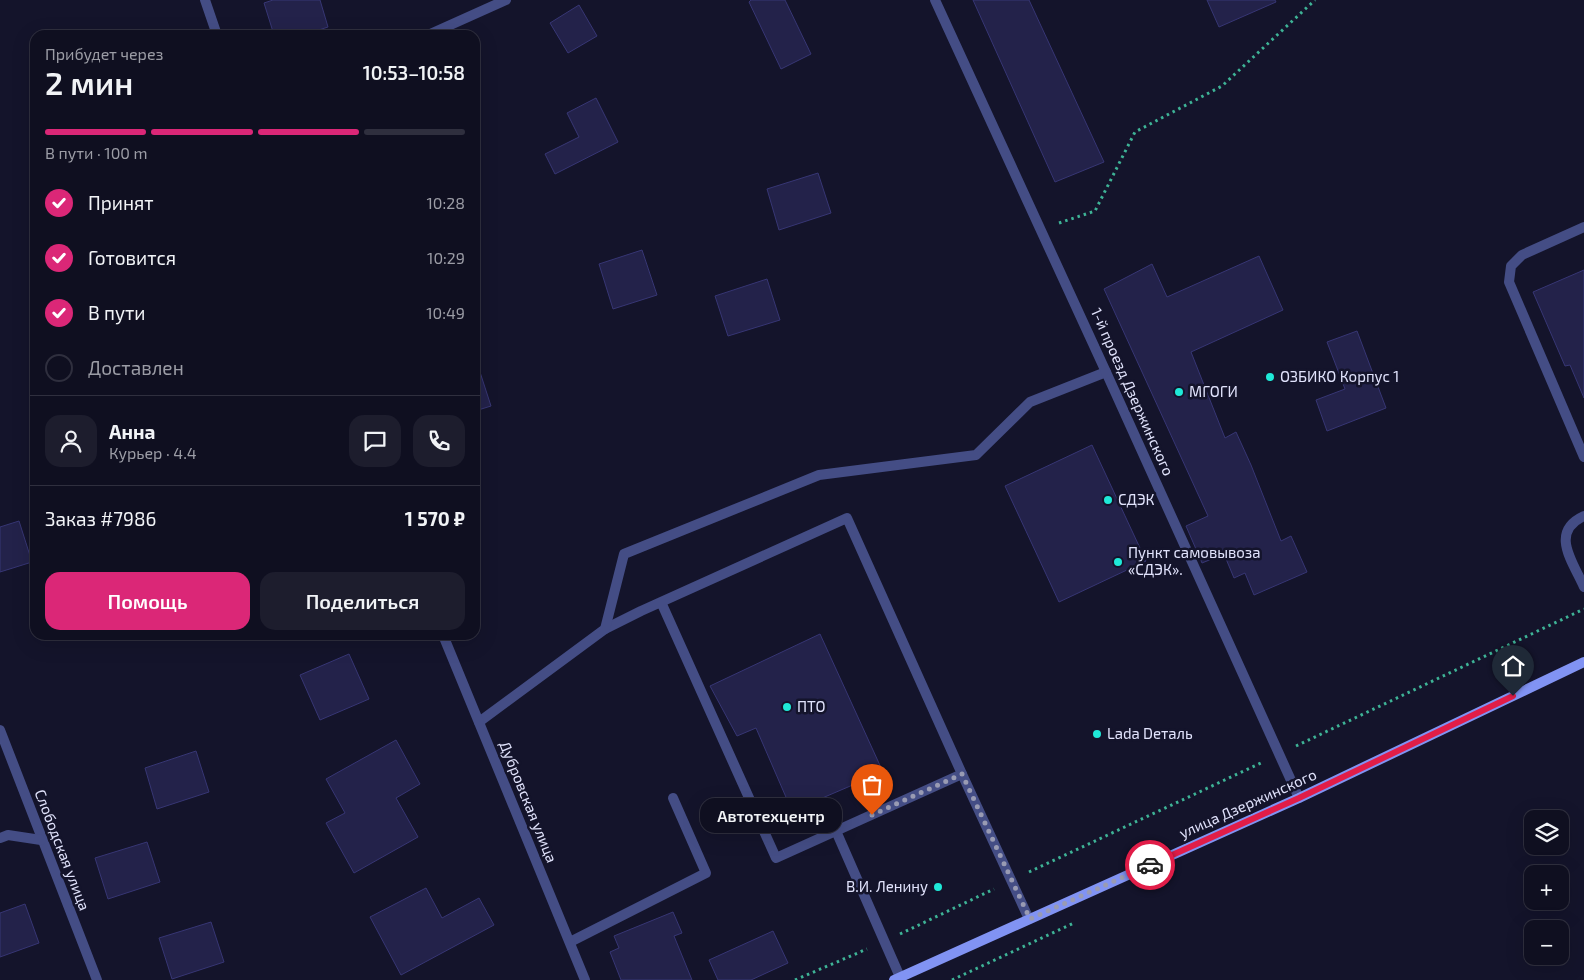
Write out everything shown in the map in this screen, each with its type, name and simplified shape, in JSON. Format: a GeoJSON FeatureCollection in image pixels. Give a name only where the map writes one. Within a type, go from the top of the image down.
{"type":"FeatureCollection","features":[{"type":"Feature","properties":{"kind":"main road","name":"улица Дзержинского"},"geometry":{"type":"LineString","coordinates":[[897,979],[1299,798],[1584,662]]}},
{"type":"Feature","properties":{"kind":"street"},"geometry":{"type":"LineString","coordinates":[[205,0],[215,30]]}},
{"type":"Feature","properties":{"kind":"street"},"geometry":{"type":"LineString","coordinates":[[439,30],[506,0]]}},
{"type":"Feature","properties":{"kind":"street","name":"1-й проезд Дзержинского"},"geometry":{"type":"LineString","coordinates":[[935,0],[1041,228],[1299,798]]}},
{"type":"Feature","properties":{"kind":"street"},"geometry":{"type":"LineString","coordinates":[[1584,227],[1522,254],[1510,266],[1509,282],[1584,457]]}},
{"type":"Feature","properties":{"kind":"street"},"geometry":{"type":"LineString","coordinates":[[606,630],[624,554],[819,475],[976,455],[1030,402],[1106,372]]}},
{"type":"Feature","properties":{"kind":"street"},"geometry":{"type":"LineString","coordinates":[[1584,516],[1573,522],[1565,536],[1568,549],[1584,587]]}},
{"type":"Feature","properties":{"kind":"street"},"geometry":{"type":"LineString","coordinates":[[479,722],[606,630],[661,602],[847,518],[962,774],[1030,919]]}},
{"type":"Feature","properties":{"kind":"street"},"geometry":{"type":"LineString","coordinates":[[661,602],[776,858],[962,774]]}},
{"type":"Feature","properties":{"kind":"street","name":"Дубровская улица"},"geometry":{"type":"LineString","coordinates":[[445,640],[585,980]]}},
{"type":"Feature","properties":{"kind":"street","name":"Слободская улица"},"geometry":{"type":"LineString","coordinates":[[0,730],[41,840],[97,980]]}},
{"type":"Feature","properties":{"kind":"street"},"geometry":{"type":"LineString","coordinates":[[570,942],[706,873],[673,798]]}},
{"type":"Feature","properties":{"kind":"street"},"geometry":{"type":"LineString","coordinates":[[836,831],[884,941],[897,979]]}},
{"type":"Feature","properties":{"kind":"street"},"geometry":{"type":"LineString","coordinates":[[0,838],[8,835],[41,840]]}},
{"type":"Feature","properties":{"kind":"path"},"geometry":{"type":"LineString","coordinates":[[1041,228],[1095,211],[1135,132],[1222,86],[1315,0]]}},
{"type":"Feature","properties":{"kind":"path"},"geometry":{"type":"LineString","coordinates":[[795,980],[884,941],[1584,609]]}},
{"type":"Feature","properties":{"kind":"building"},"geometry":{"type":"Polygon","coordinates":[[[273,0],[320,0],[328,27],[319,30],[272,30],[264,3],[273,0]]]}},
{"type":"Feature","properties":{"kind":"building"},"geometry":{"type":"Polygon","coordinates":[[[751,0],[785,0],[811,54],[781,69],[749,2],[751,0]]]}},
{"type":"Feature","properties":{"kind":"building"},"geometry":{"type":"Polygon","coordinates":[[[973,0],[1029,0],[1104,162],[1055,182],[973,0]]]}},
{"type":"Feature","properties":{"kind":"building"},"geometry":{"type":"Polygon","coordinates":[[[1207,0],[1275,0],[1276,2],[1219,27],[1207,0]]]}},
{"type":"Feature","properties":{"kind":"building"},"geometry":{"type":"Polygon","coordinates":[[[579,5],[597,36],[568,53],[550,23],[579,5]]]}},
{"type":"Feature","properties":{"kind":"building"},"geometry":{"type":"Polygon","coordinates":[[[596,98],[618,142],[555,174],[545,154],[579,137],[567,113],[596,98]]]}},
{"type":"Feature","properties":{"kind":"building"},"geometry":{"type":"Polygon","coordinates":[[[818,173],[831,213],[779,230],[767,189],[818,173]]]}},
{"type":"Feature","properties":{"kind":"building"},"geometry":{"type":"Polygon","coordinates":[[[642,250],[657,295],[613,309],[599,264],[642,250]]]}},
{"type":"Feature","properties":{"kind":"building","name":"МГОГИ"},"geometry":{"type":"Polygon","coordinates":[[[1259,256],[1283,310],[1191,352],[1225,438],[1236,432],[1281,541],[1291,536],[1307,572],[1254,595],[1245,573],[1234,578],[1224,554],[1202,563],[1186,526],[1208,516],[1104,289],[1152,264],[1167,297],[1259,256]]]}},
{"type":"Feature","properties":{"kind":"building"},"geometry":{"type":"Polygon","coordinates":[[[1584,270],[1584,398],[1570,365],[1565,366],[1533,292],[1584,270]]]}},
{"type":"Feature","properties":{"kind":"building"},"geometry":{"type":"Polygon","coordinates":[[[767,279],[780,320],[728,336],[715,296],[767,279]]]}},
{"type":"Feature","properties":{"kind":"building"},"geometry":{"type":"Polygon","coordinates":[[[1357,331],[1386,408],[1327,431],[1316,400],[1345,389],[1327,342],[1357,331]]]}},
{"type":"Feature","properties":{"kind":"building"},"geometry":{"type":"Polygon","coordinates":[[[480,372],[491,406],[480,409],[480,372]]]}},
{"type":"Feature","properties":{"kind":"building"},"geometry":{"type":"Polygon","coordinates":[[[1092,445],[1146,561],[1059,602],[1005,486],[1092,445]]]}},
{"type":"Feature","properties":{"kind":"building"},"geometry":{"type":"Polygon","coordinates":[[[19,521],[30,556],[30,563],[0,572],[0,527],[19,521]]]}},
{"type":"Feature","properties":{"kind":"building","name":"ПТО"},"geometry":{"type":"Polygon","coordinates":[[[820,634],[883,772],[792,811],[756,728],[737,736],[710,686],[820,634]]]}},
{"type":"Feature","properties":{"kind":"building"},"geometry":{"type":"Polygon","coordinates":[[[349,654],[369,699],[320,720],[300,675],[349,654]]]}},
{"type":"Feature","properties":{"kind":"building"},"geometry":{"type":"Polygon","coordinates":[[[396,740],[420,784],[396,798],[418,837],[354,873],[326,823],[345,813],[326,779],[396,740]]]}},
{"type":"Feature","properties":{"kind":"building"},"geometry":{"type":"Polygon","coordinates":[[[196,751],[209,792],[157,809],[145,768],[196,751]]]}},
{"type":"Feature","properties":{"kind":"building"},"geometry":{"type":"Polygon","coordinates":[[[147,842],[160,882],[108,899],[95,858],[147,842]]]}},
{"type":"Feature","properties":{"kind":"building"},"geometry":{"type":"Polygon","coordinates":[[[426,888],[442,918],[479,898],[494,925],[401,975],[370,917],[426,888]]]}},
{"type":"Feature","properties":{"kind":"building"},"geometry":{"type":"Polygon","coordinates":[[[25,904],[39,943],[0,957],[0,913],[25,904]]]}},
{"type":"Feature","properties":{"kind":"building"},"geometry":{"type":"Polygon","coordinates":[[[673,912],[682,933],[674,936],[692,980],[621,980],[610,952],[619,948],[614,936],[673,912]]]}},
{"type":"Feature","properties":{"kind":"building"},"geometry":{"type":"Polygon","coordinates":[[[211,922],[224,962],[172,979],[159,938],[211,922]]]}},
{"type":"Feature","properties":{"kind":"building"},"geometry":{"type":"Polygon","coordinates":[[[773,931],[788,963],[751,980],[718,980],[709,960],[773,931]]]}},
{"type":"Feature","properties":{"kind":"way so far"},"geometry":{"type":"LineString","coordinates":[[872,815],[962,774],[1030,919],[1150,865]]}},
{"type":"Feature","properties":{"kind":"place","name":"ОЗБИКО Корпус 1"},"geometry":{"type":"Point","coordinates":[1270,377]}},
{"type":"Feature","properties":{"kind":"place","name":"МГОГИ"},"geometry":{"type":"Point","coordinates":[1179,392]}},
{"type":"Feature","properties":{"kind":"place","name":"СДЭК"},"geometry":{"type":"Point","coordinates":[1108,500]}},
{"type":"Feature","properties":{"kind":"place","name":"Пункт самовывоза «СДЭК»."},"geometry":{"type":"Point","coordinates":[1118,562]}},
{"type":"Feature","properties":{"kind":"place","name":"ПТО"},"geometry":{"type":"Point","coordinates":[787,707]}},
{"type":"Feature","properties":{"kind":"place","name":"Lada Dеталь"},"geometry":{"type":"Point","coordinates":[1097,734]}},
{"type":"Feature","properties":{"kind":"place","name":"Автотехцентр"},"geometry":{"type":"Point","coordinates":[872,815]}},
{"type":"Feature","properties":{"kind":"place","name":"В.И. Ленину"},"geometry":{"type":"Point","coordinates":[938,887]}},
{"type":"Feature","properties":{"kind":"route"},"geometry":{"type":"LineString","coordinates":[[1150,865],[1299,798],[1513,696]]}}]}
